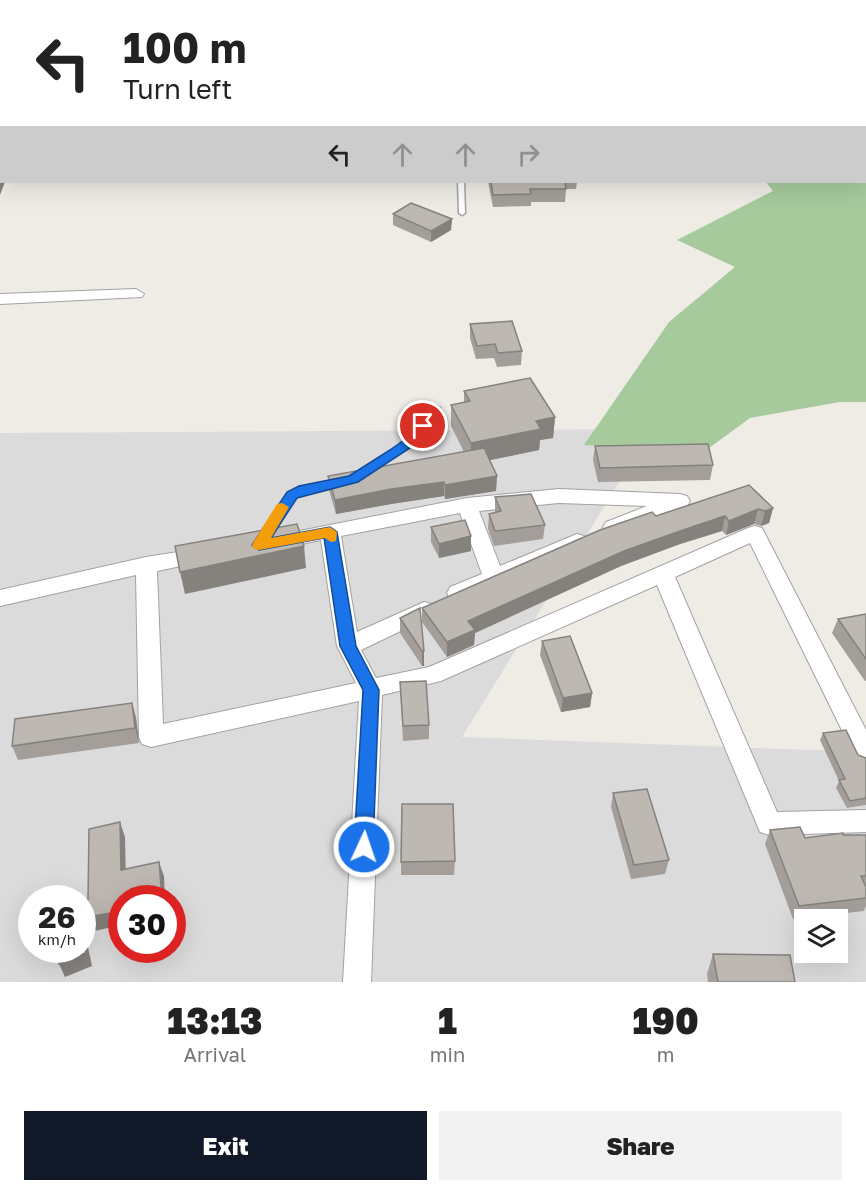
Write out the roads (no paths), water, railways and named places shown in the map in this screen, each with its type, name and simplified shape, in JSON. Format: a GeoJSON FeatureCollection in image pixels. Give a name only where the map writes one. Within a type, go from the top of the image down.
{"type":"FeatureCollection","features":[{"type":"Feature","properties":{"kind":"street"},"geometry":{"type":"LineString","coordinates":[[0,299],[136,294]]}},
{"type":"Feature","properties":{"kind":"street"},"geometry":{"type":"LineString","coordinates":[[254,546],[467,505],[559,496],[680,501],[493,576],[348,646]]}},
{"type":"Feature","properties":{"kind":"street"},"geometry":{"type":"LineString","coordinates":[[467,505],[493,576]]}},
{"type":"Feature","properties":{"kind":"street"},"geometry":{"type":"LineString","coordinates":[[330,532],[348,646],[371,690],[357,982]]}},
{"type":"Feature","properties":{"kind":"street"},"geometry":{"type":"LineString","coordinates":[[146,565],[150,737],[433,675],[755,533],[866,754]]}},
{"type":"Feature","properties":{"kind":"street"},"geometry":{"type":"LineString","coordinates":[[0,598],[146,565],[225,551]]}},
{"type":"Feature","properties":{"kind":"street"},"geometry":{"type":"LineString","coordinates":[[663,573],[769,824],[866,821]]}},
{"type":"Feature","properties":{"kind":"lane"},"geometry":{"type":"LineString","coordinates":[[461,183],[462,213]]}},
{"type":"Feature","properties":{"kind":"lane"},"geometry":{"type":"LineString","coordinates":[[254,546],[292,495],[299,491],[349,480],[408,443],[437,410]]}}]}
